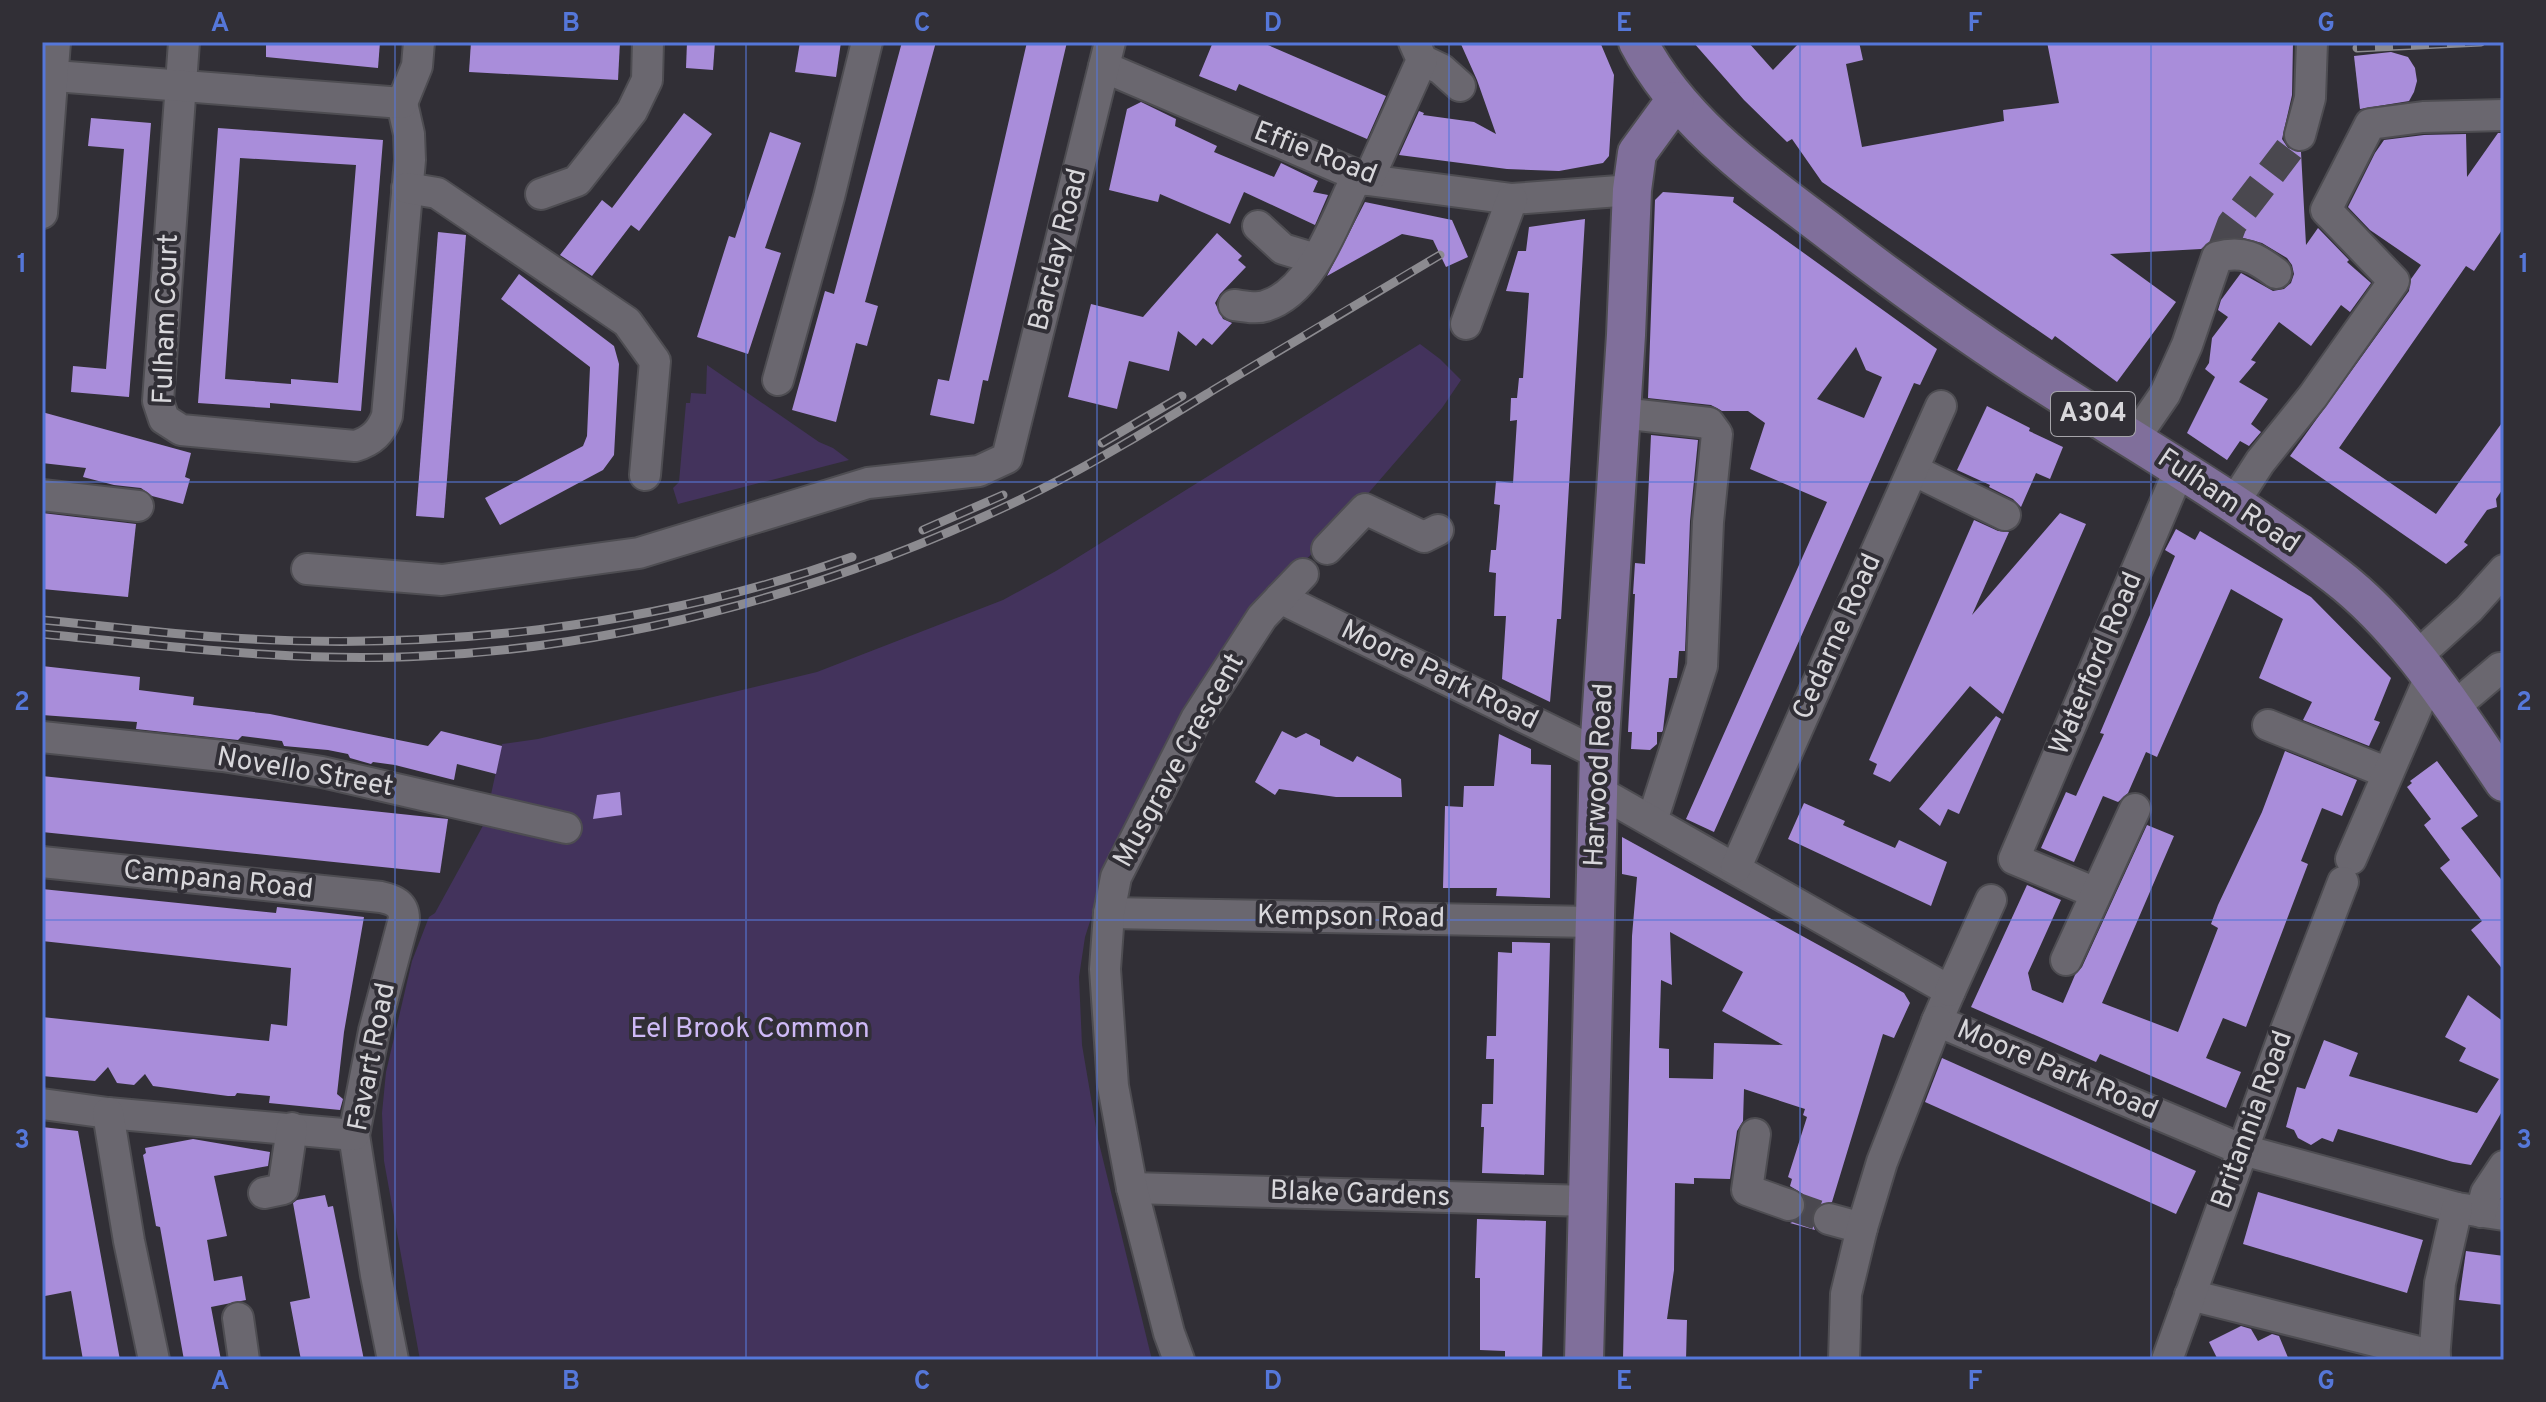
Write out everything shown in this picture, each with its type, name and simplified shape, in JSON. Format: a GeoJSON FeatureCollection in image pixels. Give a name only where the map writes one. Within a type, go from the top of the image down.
{"type":"FeatureCollection","features":[{"type":"Feature","properties":{"kind":"main road","name":"A304"},"geometry":{"type":"LineString","coordinates":[[1638,42],[1675,101]]}},
{"type":"Feature","properties":{"kind":"main road","name":"Harwood Road"},"geometry":{"type":"LineString","coordinates":[[1584,1360],[1598,773],[1632,190],[1637,153],[1675,101]]}},
{"type":"Feature","properties":{"kind":"main road","name":"Fulham Road"},"geometry":{"type":"LineString","coordinates":[[1675,101],[1736,159],[1871,264],[2031,375],[2180,468],[2338,578],[2386,623],[2454,707],[2504,782]]}},
{"type":"Feature","properties":{"kind":"street"},"geometry":{"type":"LineString","coordinates":[[42,213],[47,75],[55,42]]}},
{"type":"Feature","properties":{"kind":"street","name":"Fulham Court"},"geometry":{"type":"LineString","coordinates":[[184,42],[158,401],[164,419],[175,428],[355,446],[374,438],[387,416],[407,188],[409,134],[402,103]]}},
{"type":"Feature","properties":{"kind":"street"},"geometry":{"type":"LineString","coordinates":[[47,75],[402,103],[417,66],[419,42]]}},
{"type":"Feature","properties":{"kind":"street"},"geometry":{"type":"LineString","coordinates":[[541,194],[577,181],[632,111],[647,80],[648,42]]}},
{"type":"Feature","properties":{"kind":"street"},"geometry":{"type":"LineString","coordinates":[[778,380],[867,42]]}},
{"type":"Feature","properties":{"kind":"street"},"geometry":{"type":"LineString","coordinates":[[2300,135],[2310,98],[2312,42]]}},
{"type":"Feature","properties":{"kind":"street"},"geometry":{"type":"LineString","coordinates":[[1234,305],[1262,308],[1282,299],[1297,287],[1316,259],[1345,170],[1418,51],[1460,86]]}},
{"type":"Feature","properties":{"kind":"street","name":"Effie Road"},"geometry":{"type":"LineString","coordinates":[[1107,54],[1345,170],[1512,199],[1632,190]]}},
{"type":"Feature","properties":{"kind":"street","name":"Barclay Road"},"geometry":{"type":"LineString","coordinates":[[307,569],[442,580],[639,553],[868,483],[979,471],[1007,458],[1107,54]]}},
{"type":"Feature","properties":{"kind":"street"},"geometry":{"type":"LineString","coordinates":[[2233,504],[2260,462],[2313,396],[2394,281],[2326,210],[2370,124],[2423,117],[2504,115]]}},
{"type":"Feature","properties":{"kind":"street"},"geometry":{"type":"LineString","coordinates":[[407,188],[437,193],[627,322],[655,361],[645,475]]}},
{"type":"Feature","properties":{"kind":"street"},"geometry":{"type":"LineString","coordinates":[[1466,324],[1512,199]]}},
{"type":"Feature","properties":{"kind":"street"},"geometry":{"type":"LineString","coordinates":[[1258,226],[1283,249],[1316,259]]}},
{"type":"Feature","properties":{"kind":"street"},"geometry":{"type":"LineString","coordinates":[[2134,439],[2165,394],[2187,345],[2220,252],[2254,257],[2276,273]]}},
{"type":"Feature","properties":{"kind":"street","name":"Cedarne Road"},"geometry":{"type":"LineString","coordinates":[[1736,867],[1941,406]]}},
{"type":"Feature","properties":{"kind":"street"},"geometry":{"type":"LineString","coordinates":[[1621,413],[1709,423],[1717,434],[1708,522],[1702,666],[1652,821]]}},
{"type":"Feature","properties":{"kind":"street","name":"Waterford Road"},"geometry":{"type":"LineString","coordinates":[[2096,893],[2014,859],[2180,468]]}},
{"type":"Feature","properties":{"kind":"street"},"geometry":{"type":"LineString","coordinates":[[1913,470],[2005,515]]}},
{"type":"Feature","properties":{"kind":"street"},"geometry":{"type":"LineString","coordinates":[[42,495],[138,506]]}},
{"type":"Feature","properties":{"kind":"street"},"geometry":{"type":"LineString","coordinates":[[1327,549],[1365,509],[1424,537],[1438,530]]}},
{"type":"Feature","properties":{"kind":"street"},"geometry":{"type":"LineString","coordinates":[[2422,668],[2504,570]]}},
{"type":"Feature","properties":{"kind":"street","name":"Musgrave Crescent"},"geometry":{"type":"LineString","coordinates":[[1179,1360],[1169,1333],[1132,1188],[1113,1086],[1105,969],[1109,913],[1116,877],[1196,719],[1262,617],[1303,574]]}},
{"type":"Feature","properties":{"kind":"street","name":"Moore Park Road"},"geometry":{"type":"LineString","coordinates":[[1280,598],[1598,773],[1652,821],[1950,991],[1937,1021],[2243,1150],[2481,1212]]}},
{"type":"Feature","properties":{"kind":"street","name":"Britannia Road"},"geometry":{"type":"LineString","coordinates":[[2167,1360],[2347,870],[2388,773],[2422,668]]}},
{"type":"Feature","properties":{"kind":"street"},"geometry":{"type":"LineString","coordinates":[[2454,707],[2500,668]]}},
{"type":"Feature","properties":{"kind":"street"},"geometry":{"type":"LineString","coordinates":[[2268,725],[2388,773]]}},
{"type":"Feature","properties":{"kind":"street","name":"Novello Street"},"geometry":{"type":"LineString","coordinates":[[42,737],[223,756],[322,772],[518,831],[566,828]]}},
{"type":"Feature","properties":{"kind":"street"},"geometry":{"type":"LineString","coordinates":[[2066,960],[2135,809]]}},
{"type":"Feature","properties":{"kind":"street","name":"Campana Road"},"geometry":{"type":"LineString","coordinates":[[42,862],[394,900]]}},
{"type":"Feature","properties":{"kind":"street","name":"Favart Road"},"geometry":{"type":"LineString","coordinates":[[393,1360],[354,1135],[374,1031],[404,919],[403,910],[394,900]]}},
{"type":"Feature","properties":{"kind":"street"},"geometry":{"type":"LineString","coordinates":[[1950,991],[1991,900]]}},
{"type":"Feature","properties":{"kind":"street","name":"Kempson Road"},"geometry":{"type":"LineString","coordinates":[[1109,913],[1593,922]]}},
{"type":"Feature","properties":{"kind":"street"},"geometry":{"type":"LineString","coordinates":[[1844,1360],[1846,1294],[1862,1228],[1882,1162],[1937,1021]]}},
{"type":"Feature","properties":{"kind":"street"},"geometry":{"type":"LineString","coordinates":[[42,1104],[108,1113],[354,1135]]}},
{"type":"Feature","properties":{"kind":"street"},"geometry":{"type":"LineString","coordinates":[[108,1113],[129,1241],[154,1360]]}},
{"type":"Feature","properties":{"kind":"street"},"geometry":{"type":"LineString","coordinates":[[264,1193],[283,1189],[292,1128]]}},
{"type":"Feature","properties":{"kind":"street"},"geometry":{"type":"LineString","coordinates":[[1755,1134],[1747,1190],[1789,1205]]}},
{"type":"Feature","properties":{"kind":"street"},"geometry":{"type":"LineString","coordinates":[[2190,1295],[2434,1358],[2440,1283],[2481,1212],[2486,1193],[2504,1166]]}},
{"type":"Feature","properties":{"kind":"street","name":"Blake Gardens"},"geometry":{"type":"LineString","coordinates":[[1132,1188],[1589,1201]]}},
{"type":"Feature","properties":{"kind":"street"},"geometry":{"type":"LineString","coordinates":[[1829,1219],[1862,1228]]}},
{"type":"Feature","properties":{"kind":"street"},"geometry":{"type":"LineString","coordinates":[[238,1318],[244,1360]]}},
{"type":"Feature","properties":{"kind":"green space","name":"Eel Brook Common"},"geometry":{"type":"Polygon","coordinates":[[[1420,344],[1461,380],[1442,408],[1333,534],[1248,614],[1196,692],[1107,871],[1085,937],[1079,977],[1082,1045],[1098,1139],[1152,1360],[420,1360],[384,1161],[382,1113],[386,1072],[412,961],[429,917],[435,913],[485,822],[502,744],[538,739],[817,672],[1003,600],[1056,571],[1420,344]]]}},
{"type":"Feature","properties":{"kind":"green space"},"geometry":{"type":"Polygon","coordinates":[[[707,365],[849,460],[678,504],[673,488],[679,482],[686,403],[690,403],[691,393],[706,394],[707,365]]]}},
{"type":"Feature","properties":{"kind":"building"},"geometry":{"type":"Polygon","coordinates":[[[266,42],[380,42],[378,68],[266,57],[266,42]]]}},
{"type":"Feature","properties":{"kind":"building"},"geometry":{"type":"Polygon","coordinates":[[[471,42],[620,42],[618,80],[469,72],[471,42]]]}},
{"type":"Feature","properties":{"kind":"building"},"geometry":{"type":"Polygon","coordinates":[[[687,42],[715,42],[713,70],[686,68],[687,42]]]}},
{"type":"Feature","properties":{"kind":"building"},"geometry":{"type":"Polygon","coordinates":[[[800,42],[841,42],[836,77],[795,72],[800,42]]]}},
{"type":"Feature","properties":{"kind":"building"},"geometry":{"type":"Polygon","coordinates":[[[902,42],[936,42],[865,302],[878,306],[867,346],[856,343],[836,422],[792,410],[825,291],[834,294],[902,42]]]}},
{"type":"Feature","properties":{"kind":"building"},"geometry":{"type":"Polygon","coordinates":[[[1027,42],[1067,42],[988,381],[983,380],[974,424],[930,415],[938,379],[949,381],[1027,42]]]}},
{"type":"Feature","properties":{"kind":"building"},"geometry":{"type":"Polygon","coordinates":[[[1213,42],[1261,42],[1386,96],[1367,139],[1239,84],[1236,91],[1199,76],[1213,42]]]}},
{"type":"Feature","properties":{"kind":"building"},"geometry":{"type":"Polygon","coordinates":[[[1460,42],[1600,42],[1614,75],[1609,156],[1603,163],[1559,171],[1507,169],[1399,155],[1419,111],[1423,115],[1474,122],[1496,134],[1460,42]]]}},
{"type":"Feature","properties":{"kind":"building"},"geometry":{"type":"Polygon","coordinates":[[[1693,42],[1748,42],[1773,70],[1800,42],[1859,42],[1863,60],[1846,64],[1862,147],[2004,121],[2003,110],[2059,103],[2047,42],[2293,42],[2292,95],[2282,139],[2288,148],[2301,152],[2306,245],[2318,228],[2349,260],[2347,262],[2371,283],[2350,312],[2341,305],[2311,346],[2279,322],[2251,360],[2256,362],[2239,382],[2268,399],[2251,424],[2261,432],[2249,446],[2240,441],[2227,460],[2187,433],[2215,377],[2205,369],[2209,363],[2212,338],[2228,317],[2218,310],[2221,300],[2241,273],[2273,291],[2284,289],[2291,283],[2294,274],[2287,258],[2262,243],[2236,236],[2213,240],[2201,249],[2110,254],[2176,302],[2117,382],[2055,336],[2052,340],[1822,182],[1792,139],[1787,142],[1744,100],[1693,42]]]}},
{"type":"Feature","properties":{"kind":"building"},"geometry":{"type":"Polygon","coordinates":[[[2391,52],[2408,57],[2415,68],[2417,81],[2414,92],[2409,101],[2360,109],[2354,56],[2391,52]]]}},
{"type":"Feature","properties":{"kind":"building"},"geometry":{"type":"Polygon","coordinates":[[[1141,102],[1176,119],[1175,126],[1217,146],[1214,152],[1274,177],[1281,163],[1318,181],[1313,192],[1328,195],[1315,225],[1244,192],[1230,224],[1160,194],[1158,202],[1109,190],[1127,109],[1141,102]]]}},
{"type":"Feature","properties":{"kind":"building"},"geometry":{"type":"Polygon","coordinates":[[[684,113],[712,134],[639,231],[631,225],[592,276],[560,255],[602,200],[612,208],[684,113]]]}},
{"type":"Feature","properties":{"kind":"building"},"geometry":{"type":"Polygon","coordinates":[[[91,118],[151,123],[129,397],[71,392],[73,366],[106,369],[124,149],[88,146],[91,118]]]}},
{"type":"Feature","properties":{"kind":"building"},"geometry":{"type":"Polygon","coordinates":[[[218,128],[383,140],[361,411],[270,403],[270,408],[198,403],[218,128]],[[240,158],[225,379],[291,384],[291,379],[338,383],[356,165],[240,158]]]}},
{"type":"Feature","properties":{"kind":"building"},"geometry":{"type":"Polygon","coordinates":[[[770,132],[801,143],[765,248],[781,253],[748,354],[697,337],[729,236],[735,238],[770,132]]]}},
{"type":"Feature","properties":{"kind":"building"},"geometry":{"type":"Polygon","coordinates":[[[2498,133],[2504,133],[2504,227],[2474,271],[2466,266],[2339,448],[2436,514],[2504,420],[2504,487],[2496,499],[2497,507],[2487,510],[2464,542],[2468,545],[2446,564],[2290,456],[2409,291],[2411,279],[2421,265],[2370,230],[2348,207],[2375,153],[2384,140],[2466,134],[2467,177],[2498,133]]]}},
{"type":"Feature","properties":{"kind":"building"},"geometry":{"type":"Polygon","coordinates":[[[1663,192],[1734,197],[1733,202],[1937,349],[1920,385],[1914,383],[1714,832],[1686,819],[1827,502],[1750,469],[1765,423],[1748,411],[1722,411],[1711,405],[1648,398],[1655,200],[1663,192]],[[1856,347],[1817,399],[1864,418],[1882,377],[1866,370],[1856,347]]]}},
{"type":"Feature","properties":{"kind":"building"},"geometry":{"type":"Polygon","coordinates":[[[1365,202],[1452,220],[1468,257],[1446,267],[1433,240],[1402,234],[1327,276],[1365,202]]]}},
{"type":"Feature","properties":{"kind":"building"},"geometry":{"type":"Polygon","coordinates":[[[1585,219],[1561,619],[1557,619],[1550,702],[1502,679],[1506,616],[1494,616],[1496,573],[1489,572],[1491,550],[1496,550],[1500,505],[1494,504],[1496,481],[1513,483],[1517,420],[1510,421],[1511,398],[1517,398],[1519,378],[1523,378],[1529,293],[1506,291],[1518,251],[1526,251],[1529,227],[1585,219]]]}},
{"type":"Feature","properties":{"kind":"building"},"geometry":{"type":"Polygon","coordinates":[[[438,232],[466,235],[444,518],[416,516],[438,232]]]}},
{"type":"Feature","properties":{"kind":"building"},"geometry":{"type":"Polygon","coordinates":[[[1217,233],[1242,256],[1238,260],[1246,267],[1215,303],[1223,319],[1232,323],[1212,345],[1203,338],[1196,346],[1178,331],[1169,371],[1129,361],[1117,409],[1068,397],[1091,304],[1143,317],[1217,233]]]}},
{"type":"Feature","properties":{"kind":"building"},"geometry":{"type":"Polygon","coordinates":[[[519,274],[614,346],[619,364],[614,455],[603,470],[500,525],[485,498],[583,446],[587,436],[590,367],[501,299],[519,274]]]}},
{"type":"Feature","properties":{"kind":"building"},"geometry":{"type":"Polygon","coordinates":[[[1987,406],[2063,447],[2050,479],[2036,473],[2021,507],[1990,485],[1957,470],[1987,406]]]}},
{"type":"Feature","properties":{"kind":"building"},"geometry":{"type":"Polygon","coordinates":[[[42,412],[191,453],[185,477],[190,479],[183,504],[152,496],[141,488],[83,477],[86,468],[42,463],[42,412]]]}},
{"type":"Feature","properties":{"kind":"building"},"geometry":{"type":"Polygon","coordinates":[[[1651,435],[1698,440],[1690,521],[1685,651],[1679,651],[1677,678],[1669,678],[1663,730],[1657,732],[1657,744],[1650,750],[1631,749],[1632,732],[1628,732],[1635,563],[1645,564],[1651,435]]]}},
{"type":"Feature","properties":{"kind":"building"},"geometry":{"type":"Polygon","coordinates":[[[42,513],[136,524],[128,597],[42,589],[42,513]]]}},
{"type":"Feature","properties":{"kind":"building"},"geometry":{"type":"Polygon","coordinates":[[[2060,513],[2086,524],[2003,714],[1970,686],[1890,782],[1873,774],[1877,764],[1869,760],[1974,520],[1998,531],[2009,532],[1972,615],[2060,513]]]}},
{"type":"Feature","properties":{"kind":"building"},"geometry":{"type":"Polygon","coordinates":[[[2176,529],[2195,540],[2200,531],[2311,597],[2391,678],[2374,720],[2380,722],[2369,746],[2303,720],[2312,702],[2259,678],[2283,619],[2231,589],[2157,757],[2146,752],[2128,793],[2118,802],[2103,796],[2074,862],[2041,848],[2066,792],[2076,796],[2104,734],[2100,733],[2175,556],[2165,550],[2176,529]]]}},
{"type":"Feature","properties":{"kind":"building"},"geometry":{"type":"Polygon","coordinates":[[[42,666],[140,677],[139,690],[194,697],[193,705],[270,714],[428,746],[441,731],[502,746],[496,774],[457,764],[454,780],[395,765],[371,764],[328,750],[284,746],[282,741],[242,736],[238,740],[136,729],[137,722],[42,715],[42,666]]]}},
{"type":"Feature","properties":{"kind":"building"},"geometry":{"type":"Polygon","coordinates":[[[1996,716],[2001,719],[1959,814],[1948,809],[1940,826],[1919,809],[1996,716]]]}},
{"type":"Feature","properties":{"kind":"building"},"geometry":{"type":"Polygon","coordinates":[[[1282,731],[1296,738],[1306,733],[1320,740],[1320,745],[1353,762],[1357,756],[1401,779],[1402,797],[1336,797],[1279,789],[1275,795],[1255,782],[1282,731]]]}},
{"type":"Feature","properties":{"kind":"building"},"geometry":{"type":"Polygon","coordinates":[[[1499,734],[1531,749],[1531,764],[1551,765],[1550,898],[1496,896],[1497,888],[1443,888],[1445,806],[1463,807],[1464,786],[1494,786],[1499,734]]]}},
{"type":"Feature","properties":{"kind":"building"},"geometry":{"type":"Polygon","coordinates":[[[2285,751],[2357,780],[2342,816],[2322,808],[2301,861],[2308,864],[2246,1027],[2223,1018],[2206,1058],[2241,1072],[2226,1108],[2100,1054],[2096,1062],[1971,1007],[2027,885],[2061,900],[2028,973],[2032,990],[2063,1003],[2147,825],[2174,836],[2102,1003],[2178,1032],[2218,928],[2211,924],[2218,905],[2262,812],[2285,751]]]}},
{"type":"Feature","properties":{"kind":"building"},"geometry":{"type":"Polygon","coordinates":[[[2437,761],[2478,816],[2461,828],[2504,883],[2504,971],[2471,930],[2482,921],[2440,868],[2450,860],[2424,825],[2431,819],[2407,787],[2412,783],[2410,781],[2437,761]]]}},
{"type":"Feature","properties":{"kind":"building"},"geometry":{"type":"Polygon","coordinates":[[[42,776],[448,819],[440,873],[42,832],[42,776]]]}},
{"type":"Feature","properties":{"kind":"building"},"geometry":{"type":"Polygon","coordinates":[[[620,792],[622,815],[593,819],[597,795],[620,792]]]}},
{"type":"Feature","properties":{"kind":"building"},"geometry":{"type":"Polygon","coordinates":[[[1804,803],[1845,821],[1843,825],[1895,848],[1899,840],[1947,862],[1931,906],[1788,839],[1804,803]]]}},
{"type":"Feature","properties":{"kind":"building"},"geometry":{"type":"Polygon","coordinates":[[[1622,837],[1904,993],[1910,1003],[1894,1038],[1883,1034],[1832,1202],[1817,1206],[1812,1214],[1815,1230],[1790,1223],[1800,1219],[1807,1203],[1803,1194],[1790,1186],[1792,1179],[1788,1177],[1807,1117],[1803,1115],[1805,1109],[1744,1089],[1743,1121],[1737,1131],[1730,1179],[1694,1178],[1694,1184],[1675,1183],[1674,1270],[1667,1319],[1687,1320],[1686,1360],[1623,1360],[1632,936],[1637,877],[1622,874],[1622,837]],[[1670,932],[1672,985],[1661,980],[1659,1048],[1669,1049],[1669,1078],[1713,1079],[1714,1043],[1783,1045],[1722,1011],[1743,972],[1670,932]]]}},
{"type":"Feature","properties":{"kind":"building"},"geometry":{"type":"Polygon","coordinates":[[[42,889],[276,913],[277,907],[364,917],[344,1032],[337,1094],[343,1099],[340,1110],[269,1103],[270,1096],[237,1093],[228,1096],[153,1086],[145,1074],[134,1085],[117,1083],[108,1067],[95,1081],[42,1076],[42,1017],[269,1041],[271,1024],[287,1026],[291,968],[42,941],[42,889]]]}},
{"type":"Feature","properties":{"kind":"building"},"geometry":{"type":"Polygon","coordinates":[[[1512,942],[1550,943],[1544,1175],[1482,1173],[1482,1104],[1493,1104],[1494,1059],[1486,1059],[1487,1036],[1496,1036],[1498,952],[1512,953],[1512,942]]]}},
{"type":"Feature","properties":{"kind":"building"},"geometry":{"type":"Polygon","coordinates":[[[2468,995],[2504,1022],[2504,1108],[2471,1165],[2338,1129],[2333,1142],[2322,1138],[2311,1145],[2286,1127],[2297,1087],[2305,1089],[2324,1040],[2358,1053],[2349,1076],[2477,1113],[2499,1079],[2459,1061],[2466,1048],[2445,1037],[2468,995]]]}},
{"type":"Feature","properties":{"kind":"building"},"geometry":{"type":"Polygon","coordinates":[[[1942,1058],[2196,1171],[2176,1214],[1925,1102],[1942,1058]]]}},
{"type":"Feature","properties":{"kind":"building"},"geometry":{"type":"Polygon","coordinates":[[[42,1127],[78,1131],[120,1360],[83,1360],[71,1291],[45,1296],[42,1280],[42,1127]]]}},
{"type":"Feature","properties":{"kind":"building"},"geometry":{"type":"Polygon","coordinates":[[[193,1139],[270,1152],[268,1166],[214,1176],[227,1236],[207,1240],[214,1281],[242,1276],[246,1300],[211,1307],[221,1360],[184,1360],[160,1227],[156,1226],[143,1155],[145,1148],[193,1139]]]}},
{"type":"Feature","properties":{"kind":"building"},"geometry":{"type":"Polygon","coordinates":[[[2258,1192],[2423,1240],[2407,1293],[2243,1244],[2258,1192]]]}},
{"type":"Feature","properties":{"kind":"building"},"geometry":{"type":"Polygon","coordinates":[[[325,1195],[328,1207],[333,1206],[364,1360],[301,1360],[290,1302],[310,1298],[293,1203],[325,1195]]]}},
{"type":"Feature","properties":{"kind":"building"},"geometry":{"type":"Polygon","coordinates":[[[1477,1219],[1546,1221],[1542,1360],[1505,1360],[1505,1351],[1480,1350],[1480,1278],[1475,1278],[1477,1219]]]}},
{"type":"Feature","properties":{"kind":"building"},"geometry":{"type":"Polygon","coordinates":[[[2466,1251],[2504,1256],[2504,1305],[2459,1300],[2466,1251]]]}},
{"type":"Feature","properties":{"kind":"building"},"geometry":{"type":"Polygon","coordinates":[[[2241,1326],[2251,1329],[2258,1341],[2272,1334],[2279,1336],[2289,1360],[2218,1360],[2209,1342],[2241,1326]]]}},
{"type":"Feature","properties":{"kind":"tunnel"},"geometry":{"type":"LineString","coordinates":[[2223,248],[2232,224],[2300,135]]}},
{"type":"Feature","properties":{"kind":"tunnel"},"geometry":{"type":"LineString","coordinates":[[1789,1205],[1829,1219]]}},
{"type":"Feature","properties":{"kind":"railway"},"geometry":{"type":"LineString","coordinates":[[2357,48],[2481,42]]}},
{"type":"Feature","properties":{"kind":"railway"},"geometry":{"type":"LineString","coordinates":[[42,634],[280,655],[375,658],[503,650],[583,639],[740,605],[893,555],[1040,490],[1129,441],[1440,255]]}},
{"type":"Feature","properties":{"kind":"railway"},"geometry":{"type":"LineString","coordinates":[[1102,443],[1182,396]]}},
{"type":"Feature","properties":{"kind":"railway"},"geometry":{"type":"LineString","coordinates":[[923,530],[1003,495]]}},
{"type":"Feature","properties":{"kind":"railway"},"geometry":{"type":"LineString","coordinates":[[42,620],[297,641],[458,637],[539,630],[698,602],[852,557]]}}]}
